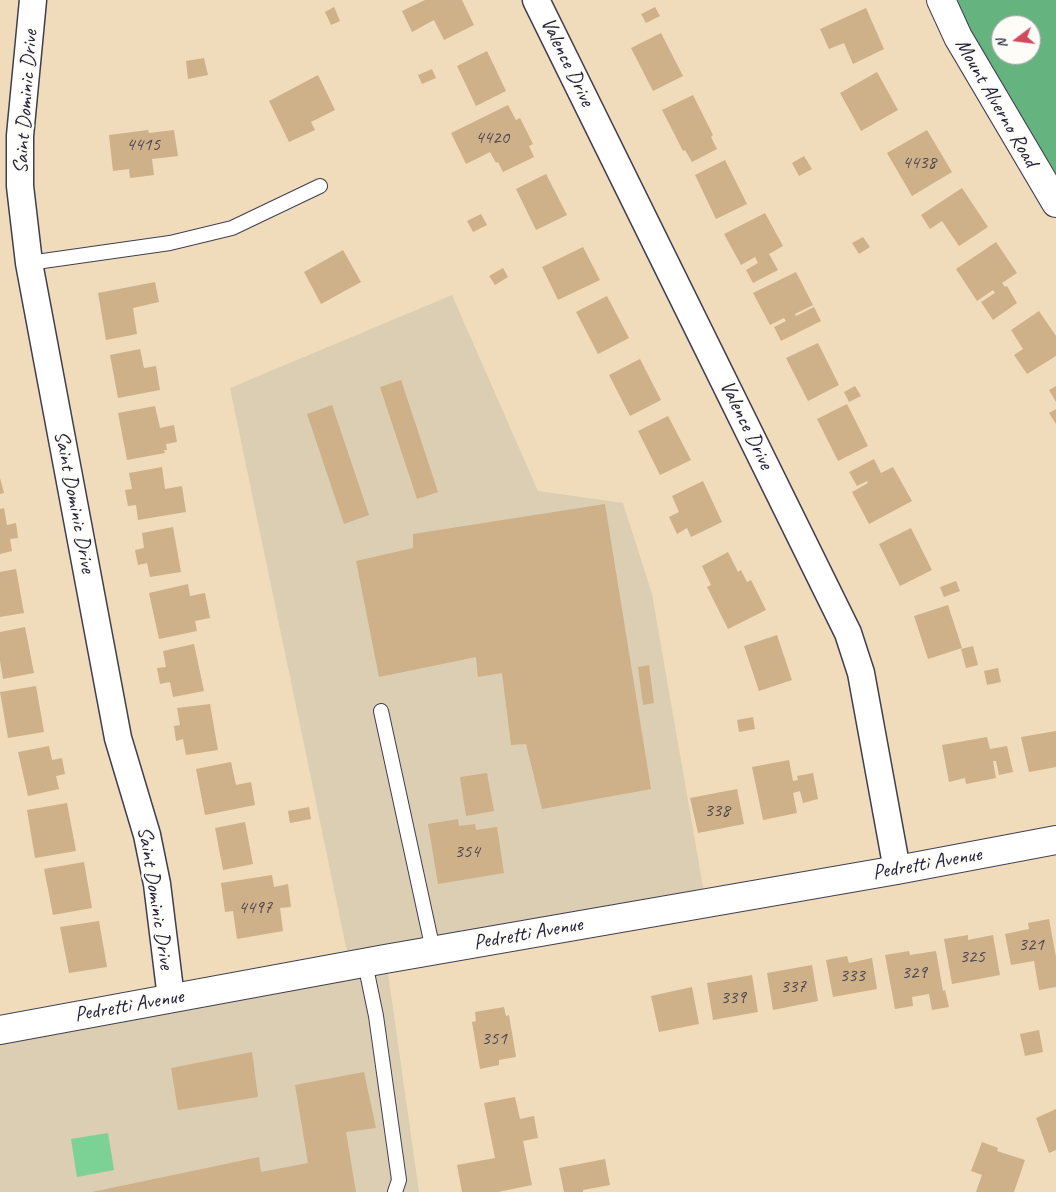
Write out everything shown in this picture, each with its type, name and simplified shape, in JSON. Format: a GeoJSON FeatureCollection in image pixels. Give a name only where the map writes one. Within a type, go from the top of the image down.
{"type":"FeatureCollection","features":[{"type":"Feature","properties":{"kind":"street","name":"Saint Dominic Drive"},"geometry":{"type":"LineString","coordinates":[[33,0],[20,136],[20,186],[29,263],[118,738],[147,835],[158,884],[171,998]]}},
{"type":"Feature","properties":{"kind":"street","name":"Valence Drive"},"geometry":{"type":"LineString","coordinates":[[536,0],[848,633],[861,673],[897,870]]}},
{"type":"Feature","properties":{"kind":"street","name":"Mount Alverno Road"},"geometry":{"type":"LineString","coordinates":[[941,0],[958,37],[1056,203]]}},
{"type":"Feature","properties":{"kind":"street","name":"Pedretti Avenue"},"geometry":{"type":"LineString","coordinates":[[0,1030],[433,950],[897,870],[1056,840]]}},
{"type":"Feature","properties":{"kind":"lane"},"geometry":{"type":"LineString","coordinates":[[29,263],[170,243],[232,228],[320,186]]}},
{"type":"Feature","properties":{"kind":"lane"},"geometry":{"type":"LineString","coordinates":[[381,711],[433,950]]}},
{"type":"Feature","properties":{"kind":"lane"},"geometry":{"type":"LineString","coordinates":[[365,963],[376,1016],[399,1180],[395,1192]]}},
{"type":"Feature","properties":{"kind":"shaded area"},"geometry":{"type":"Polygon","coordinates":[[[452,295],[538,491],[623,503],[652,594],[706,904],[386,959],[419,1192],[0,1192],[0,1030],[350,966],[230,388],[452,295]]]}},
{"type":"Feature","properties":{"kind":"green space"},"geometry":{"type":"Polygon","coordinates":[[[941,0],[1056,0],[1056,203],[941,0]]]}},
{"type":"Feature","properties":{"kind":"green space"},"geometry":{"type":"Polygon","coordinates":[[[108,1133],[114,1170],[77,1177],[71,1139],[108,1133]]]}},
{"type":"Feature","properties":{"kind":"building"},"geometry":{"type":"Polygon","coordinates":[[[425,0],[462,0],[474,25],[444,40],[434,20],[412,32],[402,11],[425,0]]]}},
{"type":"Feature","properties":{"kind":"building"},"geometry":{"type":"Polygon","coordinates":[[[334,7],[340,21],[331,25],[325,12],[334,7]]]}},
{"type":"Feature","properties":{"kind":"building"},"geometry":{"type":"Polygon","coordinates":[[[655,7],[660,16],[646,23],[641,14],[655,7]]]}},
{"type":"Feature","properties":{"kind":"building"},"geometry":{"type":"Polygon","coordinates":[[[866,8],[884,49],[853,64],[844,43],[829,49],[820,29],[866,8]]]}},
{"type":"Feature","properties":{"kind":"building"},"geometry":{"type":"Polygon","coordinates":[[[661,33],[683,76],[653,91],[631,48],[661,33]]]}},
{"type":"Feature","properties":{"kind":"building"},"geometry":{"type":"Polygon","coordinates":[[[487,51],[506,91],[476,106],[457,66],[487,51]]]}},
{"type":"Feature","properties":{"kind":"building"},"geometry":{"type":"Polygon","coordinates":[[[204,58],[208,75],[188,79],[186,61],[204,58]]]}},
{"type":"Feature","properties":{"kind":"building"},"geometry":{"type":"Polygon","coordinates":[[[432,69],[436,78],[422,84],[418,75],[432,69]]]}},
{"type":"Feature","properties":{"kind":"building"},"geometry":{"type":"Polygon","coordinates":[[[877,72],[898,110],[861,131],[840,93],[877,72]]]}},
{"type":"Feature","properties":{"kind":"building"},"geometry":{"type":"Polygon","coordinates":[[[318,75],[335,110],[311,122],[315,130],[289,142],[269,101],[318,75]]]}},
{"type":"Feature","properties":{"kind":"building"},"geometry":{"type":"Polygon","coordinates":[[[693,95],[713,135],[711,137],[717,149],[692,162],[685,150],[683,151],[662,110],[693,95]]]}},
{"type":"Feature","properties":{"kind":"building"},"geometry":{"type":"Polygon","coordinates":[[[508,105],[516,120],[520,118],[533,144],[529,146],[534,157],[503,172],[490,152],[466,164],[451,133],[508,105]]]}},
{"type":"Feature","properties":{"kind":"building"},"geometry":{"type":"Polygon","coordinates":[[[148,130],[149,133],[174,130],[178,156],[152,159],[154,175],[130,178],[129,169],[113,171],[109,135],[148,130]]]}},
{"type":"Feature","properties":{"kind":"building"},"geometry":{"type":"Polygon","coordinates":[[[927,130],[952,172],[912,196],[887,153],[927,130]]]}},
{"type":"Feature","properties":{"kind":"building"},"geometry":{"type":"Polygon","coordinates":[[[804,156],[812,169],[799,176],[792,163],[804,156]]]}},
{"type":"Feature","properties":{"kind":"building"},"geometry":{"type":"Polygon","coordinates":[[[725,160],[747,204],[716,219],[695,175],[725,160]]]}},
{"type":"Feature","properties":{"kind":"building"},"geometry":{"type":"Polygon","coordinates":[[[546,174],[567,215],[536,230],[516,189],[546,174]]]}},
{"type":"Feature","properties":{"kind":"building"},"geometry":{"type":"Polygon","coordinates":[[[962,188],[988,227],[959,246],[942,221],[930,229],[921,215],[962,188]]]}},
{"type":"Feature","properties":{"kind":"building"},"geometry":{"type":"Polygon","coordinates":[[[765,213],[783,246],[769,254],[778,270],[753,283],[746,270],[758,263],[755,257],[741,265],[724,234],[765,213]]]}},
{"type":"Feature","properties":{"kind":"building"},"geometry":{"type":"Polygon","coordinates":[[[481,214],[487,225],[473,232],[467,221],[481,214]]]}},
{"type":"Feature","properties":{"kind":"building"},"geometry":{"type":"Polygon","coordinates":[[[863,237],[870,247],[859,254],[852,243],[863,237]]]}},
{"type":"Feature","properties":{"kind":"building"},"geometry":{"type":"Polygon","coordinates":[[[996,242],[1017,273],[1002,283],[1005,287],[1007,286],[1017,303],[993,320],[981,302],[995,293],[993,290],[977,301],[956,269],[996,242]]]}},
{"type":"Feature","properties":{"kind":"building"},"geometry":{"type":"Polygon","coordinates":[[[583,247],[600,280],[558,300],[542,267],[583,247]]]}},
{"type":"Feature","properties":{"kind":"building"},"geometry":{"type":"Polygon","coordinates":[[[343,250],[361,282],[321,304],[304,272],[343,250]]]}},
{"type":"Feature","properties":{"kind":"building"},"geometry":{"type":"Polygon","coordinates":[[[503,268],[508,277],[495,285],[489,276],[503,268]]]}},
{"type":"Feature","properties":{"kind":"building"},"geometry":{"type":"Polygon","coordinates":[[[796,272],[813,305],[795,314],[796,316],[814,307],[821,321],[781,341],[774,327],[786,321],[784,318],[770,325],[753,293],[796,272]]]}},
{"type":"Feature","properties":{"kind":"building"},"geometry":{"type":"Polygon","coordinates":[[[155,282],[159,302],[133,308],[137,334],[106,340],[98,293],[155,282]]]}},
{"type":"Feature","properties":{"kind":"building"},"geometry":{"type":"Polygon","coordinates":[[[607,296],[629,338],[598,354],[576,312],[607,296]]]}},
{"type":"Feature","properties":{"kind":"building"},"geometry":{"type":"Polygon","coordinates":[[[1039,311],[1056,336],[1056,356],[1027,374],[1014,355],[1023,349],[1011,330],[1039,311]]]}},
{"type":"Feature","properties":{"kind":"building"},"geometry":{"type":"Polygon","coordinates":[[[818,343],[839,385],[808,401],[786,358],[818,343]]]}},
{"type":"Feature","properties":{"kind":"building"},"geometry":{"type":"Polygon","coordinates":[[[140,349],[144,368],[156,366],[160,390],[118,398],[110,355],[140,349]]]}},
{"type":"Feature","properties":{"kind":"building"},"geometry":{"type":"Polygon","coordinates":[[[640,359],[661,400],[630,416],[609,375],[640,359]]]}},
{"type":"Feature","properties":{"kind":"building"},"geometry":{"type":"Polygon","coordinates":[[[401,380],[438,492],[417,499],[380,387],[401,380]]]}},
{"type":"Feature","properties":{"kind":"building"},"geometry":{"type":"Polygon","coordinates":[[[855,386],[861,396],[849,402],[844,392],[855,386]]]}},
{"type":"Feature","properties":{"kind":"building"},"geometry":{"type":"Polygon","coordinates":[[[1056,386],[1056,402],[1049,390],[1056,386]]]}},
{"type":"Feature","properties":{"kind":"building"},"geometry":{"type":"Polygon","coordinates":[[[847,404],[868,446],[838,461],[817,419],[847,404]]]}},
{"type":"Feature","properties":{"kind":"building"},"geometry":{"type":"Polygon","coordinates":[[[332,405],[369,515],[344,524],[307,414],[332,405]]]}},
{"type":"Feature","properties":{"kind":"building"},"geometry":{"type":"Polygon","coordinates":[[[155,406],[160,428],[174,425],[177,442],[166,444],[167,450],[164,450],[165,453],[127,460],[118,413],[155,406]]]}},
{"type":"Feature","properties":{"kind":"building"},"geometry":{"type":"Polygon","coordinates":[[[1056,409],[1056,424],[1049,413],[1056,409]]]}},
{"type":"Feature","properties":{"kind":"building"},"geometry":{"type":"Polygon","coordinates":[[[668,416],[691,460],[660,475],[638,431],[668,416]]]}},
{"type":"Feature","properties":{"kind":"building"},"geometry":{"type":"Polygon","coordinates":[[[874,459],[881,473],[893,467],[912,501],[869,524],[852,492],[868,483],[867,481],[857,486],[849,472],[874,459]]]}},
{"type":"Feature","properties":{"kind":"building"},"geometry":{"type":"Polygon","coordinates":[[[162,467],[165,489],[182,486],[186,512],[138,520],[136,505],[128,506],[125,490],[132,489],[129,473],[162,467]]]}},
{"type":"Feature","properties":{"kind":"building"},"geometry":{"type":"Polygon","coordinates":[[[0,478],[4,493],[0,494],[0,478]]]}},
{"type":"Feature","properties":{"kind":"building"},"geometry":{"type":"Polygon","coordinates":[[[703,481],[722,522],[691,537],[687,528],[677,534],[669,517],[679,512],[672,496],[703,481]]]}},
{"type":"Feature","properties":{"kind":"building"},"geometry":{"type":"Polygon","coordinates":[[[605,504],[651,789],[542,809],[526,744],[511,745],[502,673],[478,677],[476,657],[379,677],[356,561],[413,548],[413,534],[605,504]]]}},
{"type":"Feature","properties":{"kind":"building"},"geometry":{"type":"Polygon","coordinates":[[[4,508],[7,525],[16,523],[18,538],[10,539],[12,551],[0,554],[0,509],[4,508]]]}},
{"type":"Feature","properties":{"kind":"building"},"geometry":{"type":"Polygon","coordinates":[[[173,527],[181,572],[150,577],[147,563],[138,565],[135,550],[144,548],[142,533],[173,527]]]}},
{"type":"Feature","properties":{"kind":"building"},"geometry":{"type":"Polygon","coordinates":[[[911,528],[932,570],[900,586],[879,544],[911,528]]]}},
{"type":"Feature","properties":{"kind":"building"},"geometry":{"type":"Polygon","coordinates":[[[728,552],[738,572],[741,570],[747,582],[751,580],[766,610],[728,629],[707,587],[711,585],[702,566],[728,552]]]}},
{"type":"Feature","properties":{"kind":"building"},"geometry":{"type":"Polygon","coordinates":[[[16,569],[24,613],[0,617],[0,572],[16,569]]]}},
{"type":"Feature","properties":{"kind":"building"},"geometry":{"type":"Polygon","coordinates":[[[956,581],[960,591],[944,597],[940,587],[956,581]]]}},
{"type":"Feature","properties":{"kind":"building"},"geometry":{"type":"Polygon","coordinates":[[[188,584],[190,596],[205,593],[210,618],[195,621],[197,631],[159,639],[149,593],[188,584]]]}},
{"type":"Feature","properties":{"kind":"building"},"geometry":{"type":"Polygon","coordinates":[[[948,605],[962,648],[928,659],[914,616],[948,605]]]}},
{"type":"Feature","properties":{"kind":"building"},"geometry":{"type":"Polygon","coordinates":[[[25,627],[34,673],[3,679],[0,661],[0,632],[25,627]]]}},
{"type":"Feature","properties":{"kind":"building"},"geometry":{"type":"Polygon","coordinates":[[[777,635],[792,680],[759,691],[744,646],[777,635]]]}},
{"type":"Feature","properties":{"kind":"building"},"geometry":{"type":"Polygon","coordinates":[[[194,644],[204,691],[173,697],[170,682],[160,684],[157,668],[166,667],[163,651],[194,644]]]}},
{"type":"Feature","properties":{"kind":"building"},"geometry":{"type":"Polygon","coordinates":[[[973,646],[978,665],[966,668],[961,649],[973,646]]]}},
{"type":"Feature","properties":{"kind":"building"},"geometry":{"type":"Polygon","coordinates":[[[649,665],[654,703],[643,705],[638,667],[649,665]]]}},
{"type":"Feature","properties":{"kind":"building"},"geometry":{"type":"Polygon","coordinates":[[[998,668],[1001,682],[987,685],[984,671],[998,668]]]}},
{"type":"Feature","properties":{"kind":"building"},"geometry":{"type":"Polygon","coordinates":[[[36,686],[44,732],[8,738],[0,692],[36,686]]]}},
{"type":"Feature","properties":{"kind":"building"},"geometry":{"type":"Polygon","coordinates":[[[210,704],[218,750],[186,755],[183,739],[176,741],[174,726],[180,725],[177,708],[210,704]]]}},
{"type":"Feature","properties":{"kind":"building"},"geometry":{"type":"Polygon","coordinates":[[[753,717],[755,729],[739,732],[737,720],[753,717]]]}},
{"type":"Feature","properties":{"kind":"building"},"geometry":{"type":"Polygon","coordinates":[[[1056,731],[1056,767],[1029,772],[1021,737],[1056,731]]]}},
{"type":"Feature","properties":{"kind":"building"},"geometry":{"type":"Polygon","coordinates":[[[987,737],[990,749],[1007,746],[1013,772],[999,775],[996,761],[993,761],[996,778],[966,784],[965,778],[949,782],[942,745],[987,737]]]}},
{"type":"Feature","properties":{"kind":"building"},"geometry":{"type":"Polygon","coordinates":[[[49,746],[52,760],[62,758],[65,774],[56,776],[59,789],[28,796],[18,752],[49,746]]]}},
{"type":"Feature","properties":{"kind":"building"},"geometry":{"type":"Polygon","coordinates":[[[789,760],[793,781],[798,780],[797,776],[813,773],[818,799],[803,803],[800,791],[793,793],[797,813],[763,820],[752,767],[789,760]]]}},
{"type":"Feature","properties":{"kind":"building"},"geometry":{"type":"Polygon","coordinates":[[[231,762],[236,785],[251,782],[255,805],[205,815],[196,769],[231,762]]]}},
{"type":"Feature","properties":{"kind":"building"},"geometry":{"type":"Polygon","coordinates":[[[487,773],[494,811],[466,816],[460,777],[487,773]]]}},
{"type":"Feature","properties":{"kind":"building"},"geometry":{"type":"Polygon","coordinates":[[[737,789],[744,824],[698,833],[690,798],[737,789]]]}},
{"type":"Feature","properties":{"kind":"building"},"geometry":{"type":"Polygon","coordinates":[[[67,803],[76,851],[35,858],[27,810],[67,803]]]}},
{"type":"Feature","properties":{"kind":"building"},"geometry":{"type":"Polygon","coordinates":[[[309,807],[311,819],[290,823],[288,811],[309,807]]]}},
{"type":"Feature","properties":{"kind":"building"},"geometry":{"type":"Polygon","coordinates":[[[458,819],[459,826],[475,824],[476,830],[497,827],[504,873],[438,884],[428,824],[458,819]]]}},
{"type":"Feature","properties":{"kind":"building"},"geometry":{"type":"Polygon","coordinates":[[[245,822],[253,864],[223,870],[215,828],[245,822]]]}},
{"type":"Feature","properties":{"kind":"building"},"geometry":{"type":"Polygon","coordinates":[[[84,862],[92,908],[53,915],[44,869],[84,862]]]}},
{"type":"Feature","properties":{"kind":"building"},"geometry":{"type":"Polygon","coordinates":[[[272,875],[274,887],[288,884],[291,907],[280,908],[283,931],[237,939],[233,911],[225,912],[221,883],[272,875]]]}},
{"type":"Feature","properties":{"kind":"building"},"geometry":{"type":"Polygon","coordinates":[[[1049,919],[1056,957],[1056,987],[1039,990],[1034,961],[1011,965],[1005,934],[1029,929],[1028,923],[1049,919]]]}},
{"type":"Feature","properties":{"kind":"building"},"geometry":{"type":"Polygon","coordinates":[[[99,921],[107,967],[69,973],[60,927],[99,921]]]}},
{"type":"Feature","properties":{"kind":"building"},"geometry":{"type":"Polygon","coordinates":[[[968,935],[968,940],[993,935],[1000,975],[952,984],[944,939],[968,935]]]}},
{"type":"Feature","properties":{"kind":"building"},"geometry":{"type":"Polygon","coordinates":[[[909,951],[910,955],[936,951],[943,991],[945,990],[949,1007],[932,1010],[929,994],[912,997],[913,1006],[895,1009],[885,955],[909,951]]]}},
{"type":"Feature","properties":{"kind":"building"},"geometry":{"type":"Polygon","coordinates":[[[847,956],[849,963],[872,958],[877,989],[833,997],[826,960],[847,956]]]}},
{"type":"Feature","properties":{"kind":"building"},"geometry":{"type":"Polygon","coordinates":[[[812,965],[818,1001],[773,1010],[767,973],[812,965]]]}},
{"type":"Feature","properties":{"kind":"building"},"geometry":{"type":"Polygon","coordinates":[[[752,975],[758,1012],[713,1020],[707,983],[752,975]]]}},
{"type":"Feature","properties":{"kind":"building"},"geometry":{"type":"Polygon","coordinates":[[[692,987],[699,1024],[659,1032],[651,996],[692,987]]]}},
{"type":"Feature","properties":{"kind":"building"},"geometry":{"type":"Polygon","coordinates":[[[504,1007],[506,1016],[509,1015],[516,1057],[499,1060],[499,1065],[480,1069],[472,1022],[476,1021],[475,1012],[504,1007]]]}},
{"type":"Feature","properties":{"kind":"building"},"geometry":{"type":"Polygon","coordinates":[[[1039,1030],[1043,1052],[1025,1056],[1020,1034],[1039,1030]]]}},
{"type":"Feature","properties":{"kind":"building"},"geometry":{"type":"Polygon","coordinates":[[[252,1052],[258,1097],[178,1110],[171,1068],[252,1052]]]}},
{"type":"Feature","properties":{"kind":"building"},"geometry":{"type":"Polygon","coordinates":[[[364,1072],[376,1128],[346,1132],[356,1192],[92,1192],[259,1157],[261,1172],[308,1163],[295,1085],[364,1072]]]}},
{"type":"Feature","properties":{"kind":"building"},"geometry":{"type":"Polygon","coordinates":[[[515,1097],[520,1119],[534,1116],[538,1138],[523,1141],[532,1185],[498,1192],[462,1192],[457,1165],[495,1158],[484,1103],[515,1097]]]}},
{"type":"Feature","properties":{"kind":"building"},"geometry":{"type":"Polygon","coordinates":[[[1056,1109],[1056,1150],[1049,1153],[1036,1118],[1056,1109]]]}},
{"type":"Feature","properties":{"kind":"building"},"geometry":{"type":"Polygon","coordinates":[[[982,1142],[998,1148],[997,1151],[1025,1160],[1014,1192],[976,1192],[982,1175],[971,1171],[982,1142]]]}},
{"type":"Feature","properties":{"kind":"building"},"geometry":{"type":"Polygon","coordinates":[[[605,1159],[610,1185],[583,1190],[583,1192],[564,1192],[559,1168],[605,1159]]]}}]}
